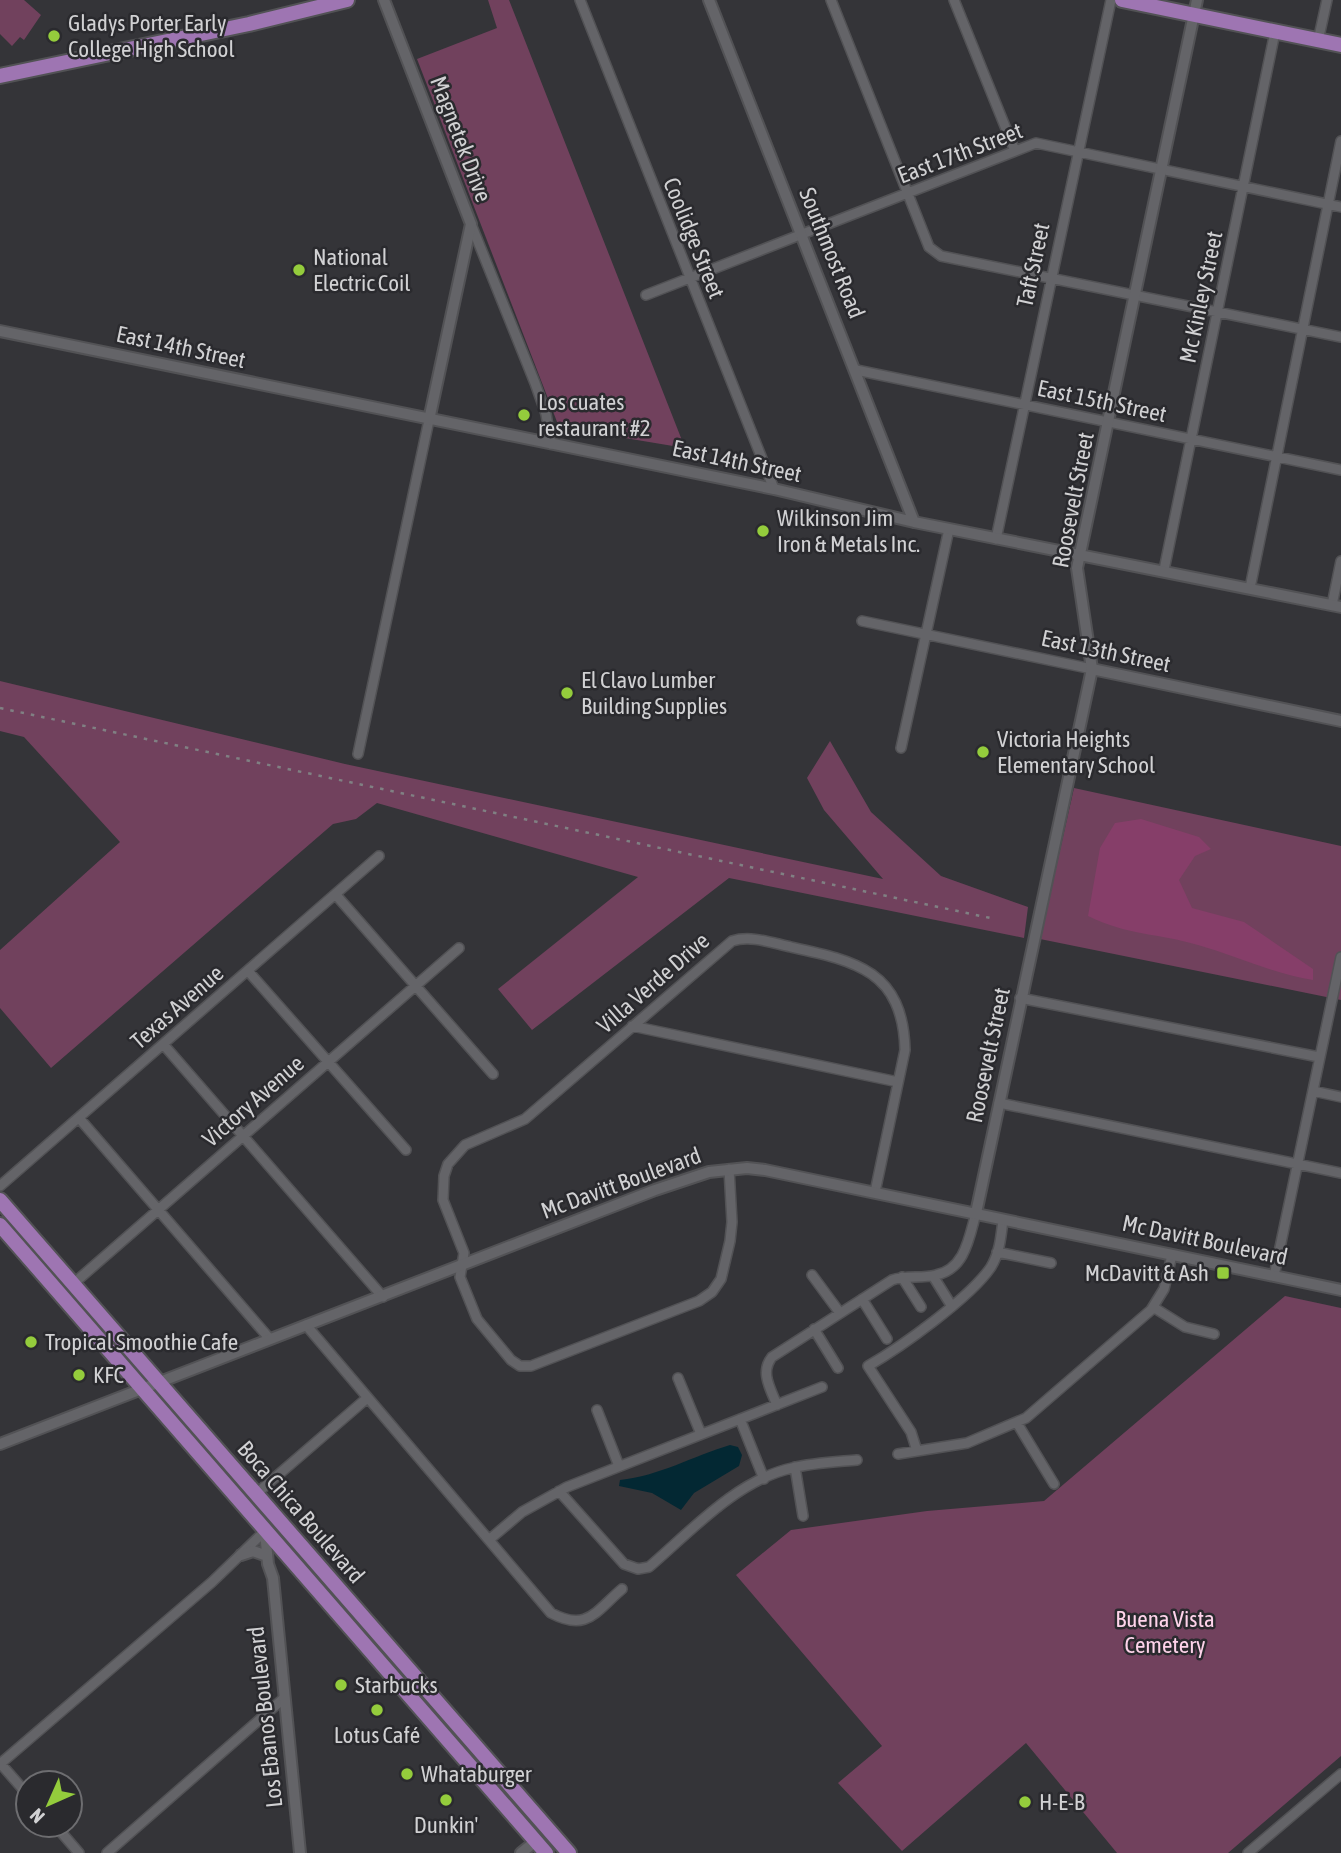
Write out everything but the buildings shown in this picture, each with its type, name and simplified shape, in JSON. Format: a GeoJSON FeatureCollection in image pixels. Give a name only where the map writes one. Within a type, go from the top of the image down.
{"type":"FeatureCollection","features":[{"type":"Feature","properties":{"kind":"main road"},"geometry":{"type":"LineString","coordinates":[[0,76],[259,22],[347,0]]}},
{"type":"Feature","properties":{"kind":"main road"},"geometry":{"type":"LineString","coordinates":[[1122,0],[1195,7],[1275,32],[1341,45]]}},
{"type":"Feature","properties":{"kind":"main road","name":"Boca Chica Boulevard"},"geometry":{"type":"LineString","coordinates":[[0,1200],[569,1853]]}},
{"type":"Feature","properties":{"kind":"main road","name":"Boca Chica Boulevard"},"geometry":{"type":"LineString","coordinates":[[0,1225],[546,1853]]}},
{"type":"Feature","properties":{"kind":"main road"},"geometry":{"type":"LineString","coordinates":[[446,1738],[456,1740],[530,1824],[538,1826],[542,1823]]}},
{"type":"Feature","properties":{"kind":"main road"},"geometry":{"type":"LineString","coordinates":[[536,1841],[545,1840],[558,1853]]}},
{"type":"Feature","properties":{"kind":"street","name":"Magnetek Drive"},"geometry":{"type":"LineString","coordinates":[[384,0],[471,224],[429,420]]}},
{"type":"Feature","properties":{"kind":"street","name":"Coolidge Street"},"geometry":{"type":"LineString","coordinates":[[580,0],[774,489]]}},
{"type":"Feature","properties":{"kind":"street","name":"Southmost Road"},"geometry":{"type":"LineString","coordinates":[[709,0],[914,522]]}},
{"type":"Feature","properties":{"kind":"street"},"geometry":{"type":"LineString","coordinates":[[831,0],[929,247],[941,256],[1341,338]]}},
{"type":"Feature","properties":{"kind":"street"},"geometry":{"type":"LineString","coordinates":[[954,0],[1015,151]]}},
{"type":"Feature","properties":{"kind":"street","name":"Taft Street"},"geometry":{"type":"LineString","coordinates":[[996,539],[1111,0]]}},
{"type":"Feature","properties":{"kind":"street"},"geometry":{"type":"LineString","coordinates":[[1318,41],[1327,0]]}},
{"type":"Feature","properties":{"kind":"street","name":"Roosevelt Street"},"geometry":{"type":"LineString","coordinates":[[976,1213],[1092,669],[1077,568],[1195,7]]}},
{"type":"Feature","properties":{"kind":"street","name":"Mc Kinley Street"},"geometry":{"type":"LineString","coordinates":[[1164,570],[1275,32]]}},
{"type":"Feature","properties":{"kind":"street"},"geometry":{"type":"LineString","coordinates":[[1250,588],[1341,141]]}},
{"type":"Feature","properties":{"kind":"street","name":"East 17th Street"},"geometry":{"type":"LineString","coordinates":[[646,295],[1036,143],[1341,207]]}},
{"type":"Feature","properties":{"kind":"street"},"geometry":{"type":"LineString","coordinates":[[471,224],[535,383],[546,414],[551,444]]}},
{"type":"Feature","properties":{"kind":"street","name":"East 14th Street"},"geometry":{"type":"LineString","coordinates":[[0,331],[774,489],[996,539],[1081,553],[1336,606]]}},
{"type":"Feature","properties":{"kind":"street","name":"East 15th Street"},"geometry":{"type":"LineString","coordinates":[[856,370],[1341,470]]}},
{"type":"Feature","properties":{"kind":"street"},"geometry":{"type":"LineString","coordinates":[[358,754],[429,420]]}},
{"type":"Feature","properties":{"kind":"street"},"geometry":{"type":"LineString","coordinates":[[901,748],[949,529]]}},
{"type":"Feature","properties":{"kind":"street"},"geometry":{"type":"LineString","coordinates":[[1336,606],[1341,561]]}},
{"type":"Feature","properties":{"kind":"street","name":"East 13th Street"},"geometry":{"type":"LineString","coordinates":[[862,621],[1341,720]]}},
{"type":"Feature","properties":{"kind":"street","name":"Texas Avenue"},"geometry":{"type":"LineString","coordinates":[[0,1186],[379,856]]}},
{"type":"Feature","properties":{"kind":"street"},"geometry":{"type":"LineString","coordinates":[[336,895],[493,1074]]}},
{"type":"Feature","properties":{"kind":"street","name":"Villa Verde Drive"},"geometry":{"type":"LineString","coordinates":[[729,1169],[732,1222],[730,1241],[721,1279],[712,1292],[699,1301],[531,1366],[520,1366],[511,1360],[479,1324],[460,1277],[465,1264],[464,1253],[443,1200],[444,1176],[449,1164],[465,1145],[525,1119],[733,941],[742,938],[860,964],[883,983],[899,1010],[905,1026],[905,1050],[875,1192]]}},
{"type":"Feature","properties":{"kind":"street","name":"Victory Avenue"},"geometry":{"type":"LineString","coordinates":[[73,1284],[459,948]]}},
{"type":"Feature","properties":{"kind":"street"},"geometry":{"type":"LineString","coordinates":[[1274,1276],[1341,957]]}},
{"type":"Feature","properties":{"kind":"street"},"geometry":{"type":"LineString","coordinates":[[248,971],[330,1060],[406,1150]]}},
{"type":"Feature","properties":{"kind":"street"},"geometry":{"type":"LineString","coordinates":[[1020,998],[1319,1057]]}},
{"type":"Feature","properties":{"kind":"street"},"geometry":{"type":"LineString","coordinates":[[632,1026],[898,1082]]}},
{"type":"Feature","properties":{"kind":"street"},"geometry":{"type":"LineString","coordinates":[[163,1044],[383,1297]]}},
{"type":"Feature","properties":{"kind":"street"},"geometry":{"type":"LineString","coordinates":[[1313,1091],[1341,1097]]}},
{"type":"Feature","properties":{"kind":"street"},"geometry":{"type":"LineString","coordinates":[[999,1102],[1341,1173]]}},
{"type":"Feature","properties":{"kind":"street"},"geometry":{"type":"LineString","coordinates":[[79,1118],[269,1338]]}},
{"type":"Feature","properties":{"kind":"street","name":"Mc Davitt Boulevard"},"geometry":{"type":"LineString","coordinates":[[0,1444],[655,1190],[729,1169],[765,1170],[1341,1290]]}},
{"type":"Feature","properties":{"kind":"street"},"geometry":{"type":"LineString","coordinates":[[776,1405],[766,1377],[766,1364],[777,1352],[902,1277],[933,1276],[947,1271],[958,1263],[965,1251],[976,1213]]}},
{"type":"Feature","properties":{"kind":"street"},"geometry":{"type":"LineString","coordinates":[[917,1451],[911,1432],[868,1366],[974,1287],[997,1252],[1003,1220]]}},
{"type":"Feature","properties":{"kind":"street"},"geometry":{"type":"LineString","coordinates":[[997,1252],[1051,1263]]}},
{"type":"Feature","properties":{"kind":"street"},"geometry":{"type":"LineString","coordinates":[[898,1454],[967,1443],[1017,1423],[1130,1331],[1153,1307],[1164,1289],[1172,1255]]}},
{"type":"Feature","properties":{"kind":"street"},"geometry":{"type":"LineString","coordinates":[[812,1275],[839,1313]]}},
{"type":"Feature","properties":{"kind":"street"},"geometry":{"type":"LineString","coordinates":[[933,1276],[951,1305]]}},
{"type":"Feature","properties":{"kind":"street"},"geometry":{"type":"LineString","coordinates":[[902,1277],[921,1307]]}},
{"type":"Feature","properties":{"kind":"street"},"geometry":{"type":"LineString","coordinates":[[862,1299],[887,1339]]}},
{"type":"Feature","properties":{"kind":"street"},"geometry":{"type":"LineString","coordinates":[[1153,1307],[1185,1327],[1214,1334]]}},
{"type":"Feature","properties":{"kind":"street"},"geometry":{"type":"LineString","coordinates":[[306,1325],[366,1399],[551,1613],[569,1623],[586,1620],[622,1589]]}},
{"type":"Feature","properties":{"kind":"street"},"geometry":{"type":"LineString","coordinates":[[814,1329],[838,1368]]}},
{"type":"Feature","properties":{"kind":"street"},"geometry":{"type":"LineString","coordinates":[[678,1378],[701,1434]]}},
{"type":"Feature","properties":{"kind":"street"},"geometry":{"type":"LineString","coordinates":[[489,1539],[523,1513],[559,1491],[822,1387]]}},
{"type":"Feature","properties":{"kind":"street"},"geometry":{"type":"LineString","coordinates":[[256,1494],[366,1399]]}},
{"type":"Feature","properties":{"kind":"street"},"geometry":{"type":"LineString","coordinates":[[597,1410],[619,1466]]}},
{"type":"Feature","properties":{"kind":"street"},"geometry":{"type":"LineString","coordinates":[[740,1419],[764,1479]]}},
{"type":"Feature","properties":{"kind":"street"},"geometry":{"type":"LineString","coordinates":[[1017,1423],[1054,1484]]}},
{"type":"Feature","properties":{"kind":"street"},"geometry":{"type":"LineString","coordinates":[[559,1491],[624,1564],[638,1569],[649,1567],[725,1503],[764,1479],[795,1467],[857,1460]]}},
{"type":"Feature","properties":{"kind":"street"},"geometry":{"type":"LineString","coordinates":[[795,1467],[803,1516]]}},
{"type":"Feature","properties":{"kind":"street"},"geometry":{"type":"LineString","coordinates":[[14,1779],[0,1763],[241,1555],[265,1531]]}},
{"type":"Feature","properties":{"kind":"street","name":"Los Ebanos Boulevard"},"geometry":{"type":"LineString","coordinates":[[265,1531],[267,1556],[273,1578],[300,1853]]}},
{"type":"Feature","properties":{"kind":"street"},"geometry":{"type":"LineString","coordinates":[[241,1555],[253,1551],[267,1556]]}},
{"type":"Feature","properties":{"kind":"street"},"geometry":{"type":"LineString","coordinates":[[273,1578],[285,1554]]}},
{"type":"Feature","properties":{"kind":"street"},"geometry":{"type":"LineString","coordinates":[[107,1853],[283,1699]]}},
{"type":"Feature","properties":{"kind":"street"},"geometry":{"type":"LineString","coordinates":[[1248,1853],[1341,1774]]}},
{"type":"Feature","properties":{"kind":"street"},"geometry":{"type":"LineString","coordinates":[[67,1839],[79,1853]]}},
{"type":"Feature","properties":{"kind":"street"},"geometry":{"type":"LineString","coordinates":[[521,1853],[536,1841]]}},
{"type":"Feature","properties":{"kind":"green space"},"geometry":{"type":"Polygon","coordinates":[[[0,0],[24,0],[41,15],[24,40],[20,37],[12,46],[0,34],[0,0]]]}},
{"type":"Feature","properties":{"kind":"green space"},"geometry":{"type":"Polygon","coordinates":[[[488,0],[509,0],[685,448],[559,427],[417,59],[497,28],[488,0]]]}},
{"type":"Feature","properties":{"kind":"green space"},"geometry":{"type":"Polygon","coordinates":[[[0,681],[345,764],[883,879],[824,810],[807,778],[830,741],[871,812],[941,876],[1028,907],[1024,938],[729,878],[532,1030],[498,989],[638,877],[377,803],[356,819],[333,824],[51,1068],[0,1008],[0,950],[120,842],[24,737],[0,731],[0,681]]]}},
{"type":"Feature","properties":{"kind":"green space"},"geometry":{"type":"Polygon","coordinates":[[[1074,788],[1341,846],[1341,1000],[1040,939],[1074,788]]]}},
{"type":"Feature","properties":{"kind":"green space","name":"Buena Vista Cemetery"},"geometry":{"type":"Polygon","coordinates":[[[1285,1296],[1341,1308],[1341,1756],[1228,1853],[1117,1853],[1026,1743],[902,1851],[838,1783],[882,1746],[736,1575],[791,1530],[927,1511],[1044,1501],[1285,1296]]]}},
{"type":"Feature","properties":{"kind":"shaded area"},"geometry":{"type":"Polygon","coordinates":[[[1141,819],[1199,837],[1211,849],[1195,856],[1179,880],[1192,908],[1244,922],[1313,969],[1313,980],[1284,974],[1198,945],[1130,931],[1088,916],[1100,848],[1115,823],[1141,819]]]}},
{"type":"Feature","properties":{"kind":"water"},"geometry":{"type":"Polygon","coordinates":[[[730,1445],[738,1447],[742,1455],[739,1466],[694,1493],[681,1510],[652,1493],[619,1486],[620,1480],[662,1470],[730,1445]]]}},
{"type":"Feature","properties":{"kind":"railway"},"geometry":{"type":"LineString","coordinates":[[0,708],[995,919]]}},
{"type":"Feature","properties":{"kind":"place","name":"Gladys Porter Early College High School"},"geometry":{"type":"Point","coordinates":[54,36]}},
{"type":"Feature","properties":{"kind":"place","name":"National Electric Coil"},"geometry":{"type":"Point","coordinates":[299,270]}},
{"type":"Feature","properties":{"kind":"place","name":"Los cuates restaurant #2"},"geometry":{"type":"Point","coordinates":[524,415]}},
{"type":"Feature","properties":{"kind":"place","name":"Wilkinson Jim Iron & Metals Inc."},"geometry":{"type":"Point","coordinates":[763,531]}},
{"type":"Feature","properties":{"kind":"place","name":"El Clavo Lumber Building Supplies"},"geometry":{"type":"Point","coordinates":[567,693]}},
{"type":"Feature","properties":{"kind":"place","name":"Victoria Heights Elementary School"},"geometry":{"type":"Point","coordinates":[983,752]}},
{"type":"Feature","properties":{"kind":"place","name":"McDavitt & Ash"},"geometry":{"type":"Point","coordinates":[1223,1273]}},
{"type":"Feature","properties":{"kind":"place","name":"Tropical Smoothie Cafe"},"geometry":{"type":"Point","coordinates":[31,1342]}},
{"type":"Feature","properties":{"kind":"place","name":"KFC"},"geometry":{"type":"Point","coordinates":[79,1375]}},
{"type":"Feature","properties":{"kind":"place","name":"Starbucks"},"geometry":{"type":"Point","coordinates":[341,1685]}},
{"type":"Feature","properties":{"kind":"place","name":"Lotus Café"},"geometry":{"type":"Point","coordinates":[377,1710]}},
{"type":"Feature","properties":{"kind":"place","name":"Whataburger"},"geometry":{"type":"Point","coordinates":[407,1774]}},
{"type":"Feature","properties":{"kind":"place","name":"Dunkin'"},"geometry":{"type":"Point","coordinates":[446,1800]}},
{"type":"Feature","properties":{"kind":"place","name":"H-E-B"},"geometry":{"type":"Point","coordinates":[1025,1802]}}]}
